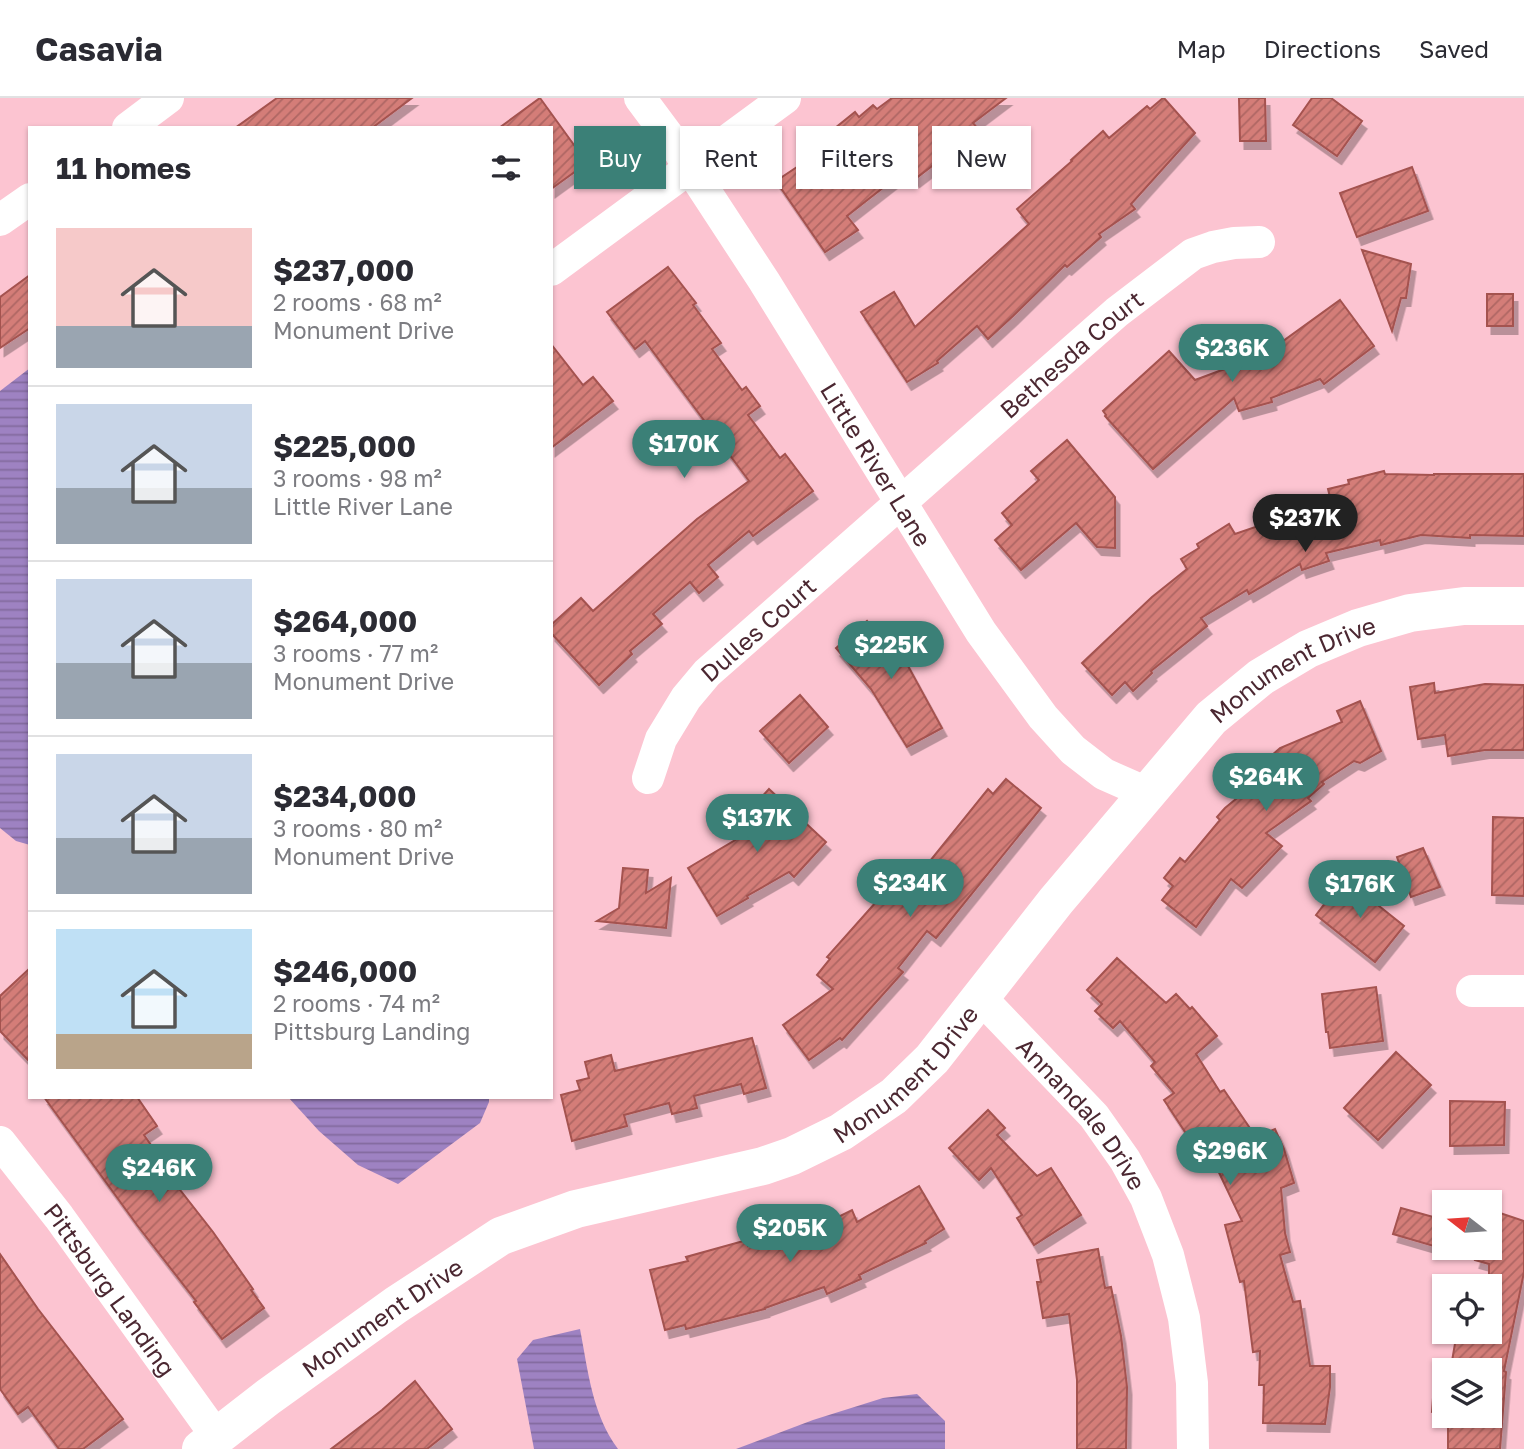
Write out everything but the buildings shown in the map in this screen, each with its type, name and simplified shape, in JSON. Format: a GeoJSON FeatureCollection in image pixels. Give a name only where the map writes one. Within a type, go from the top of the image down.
{"type":"FeatureCollection","features":[{"type":"Feature","properties":{"kind":"street"},"geometry":{"type":"LineString","coordinates":[[131,126],[168,98]]}},
{"type":"Feature","properties":{"kind":"street","name":"Little River Lane"},"geometry":{"type":"LineString","coordinates":[[640,98],[680,153]]}},
{"type":"Feature","properties":{"kind":"street"},"geometry":{"type":"LineString","coordinates":[[747,126],[785,98]]}},
{"type":"Feature","properties":{"kind":"street"},"geometry":{"type":"LineString","coordinates":[[553,269],[680,175]]}},
{"type":"Feature","properties":{"kind":"street","name":"Little River Lane"},"geometry":{"type":"LineString","coordinates":[[704,189],[764,281],[981,632],[1043,716],[1073,750],[1104,774],[1147,793]]}},
{"type":"Feature","properties":{"kind":"street"},"geometry":{"type":"LineString","coordinates":[[0,220],[28,200]]}},
{"type":"Feature","properties":{"kind":"street","name":"Bethesda Court"},"geometry":{"type":"LineString","coordinates":[[900,503],[1117,312],[1193,254],[1234,243],[1259,242]]}},
{"type":"Feature","properties":{"kind":"street","name":"Dulles Court"},"geometry":{"type":"LineString","coordinates":[[648,778],[661,739],[686,698],[707,673],[900,503]]}},
{"type":"Feature","properties":{"kind":"street","name":"Monument Drive"},"geometry":{"type":"LineString","coordinates":[[209,1443],[396,1305],[501,1236],[576,1209],[762,1167],[841,1132],[894,1096],[932,1059],[1056,901],[1211,718],[1261,677],[1308,649],[1358,628],[1410,614],[1464,606],[1524,606]]}},
{"type":"Feature","properties":{"kind":"street"},"geometry":{"type":"LineString","coordinates":[[1472,991],[1524,991]]}},
{"type":"Feature","properties":{"kind":"street","name":"Annandale Drive"},"geometry":{"type":"LineString","coordinates":[[981,998],[1094,1116],[1125,1160],[1146,1198],[1168,1255],[1184,1318],[1192,1383],[1193,1449]]}},
{"type":"Feature","properties":{"kind":"street","name":"Pittsburg Landing"},"geometry":{"type":"LineString","coordinates":[[0,1142],[59,1217],[209,1443]]}},
{"type":"Feature","properties":{"kind":"shaded area"},"geometry":{"type":"Polygon","coordinates":[[[28,370],[28,844],[16,841],[0,828],[0,391],[28,370]]]}},
{"type":"Feature","properties":{"kind":"shaded area"},"geometry":{"type":"Polygon","coordinates":[[[290,1099],[489,1099],[480,1123],[398,1184],[358,1165],[319,1131],[290,1099]]]}},
{"type":"Feature","properties":{"kind":"shaded area"},"geometry":{"type":"Polygon","coordinates":[[[580,1329],[597,1406],[618,1449],[534,1449],[517,1359],[533,1340],[580,1329]]]}},
{"type":"Feature","properties":{"kind":"shaded area"},"geometry":{"type":"Polygon","coordinates":[[[917,1394],[945,1421],[945,1449],[736,1449],[813,1420],[883,1398],[917,1394]]]}}]}
